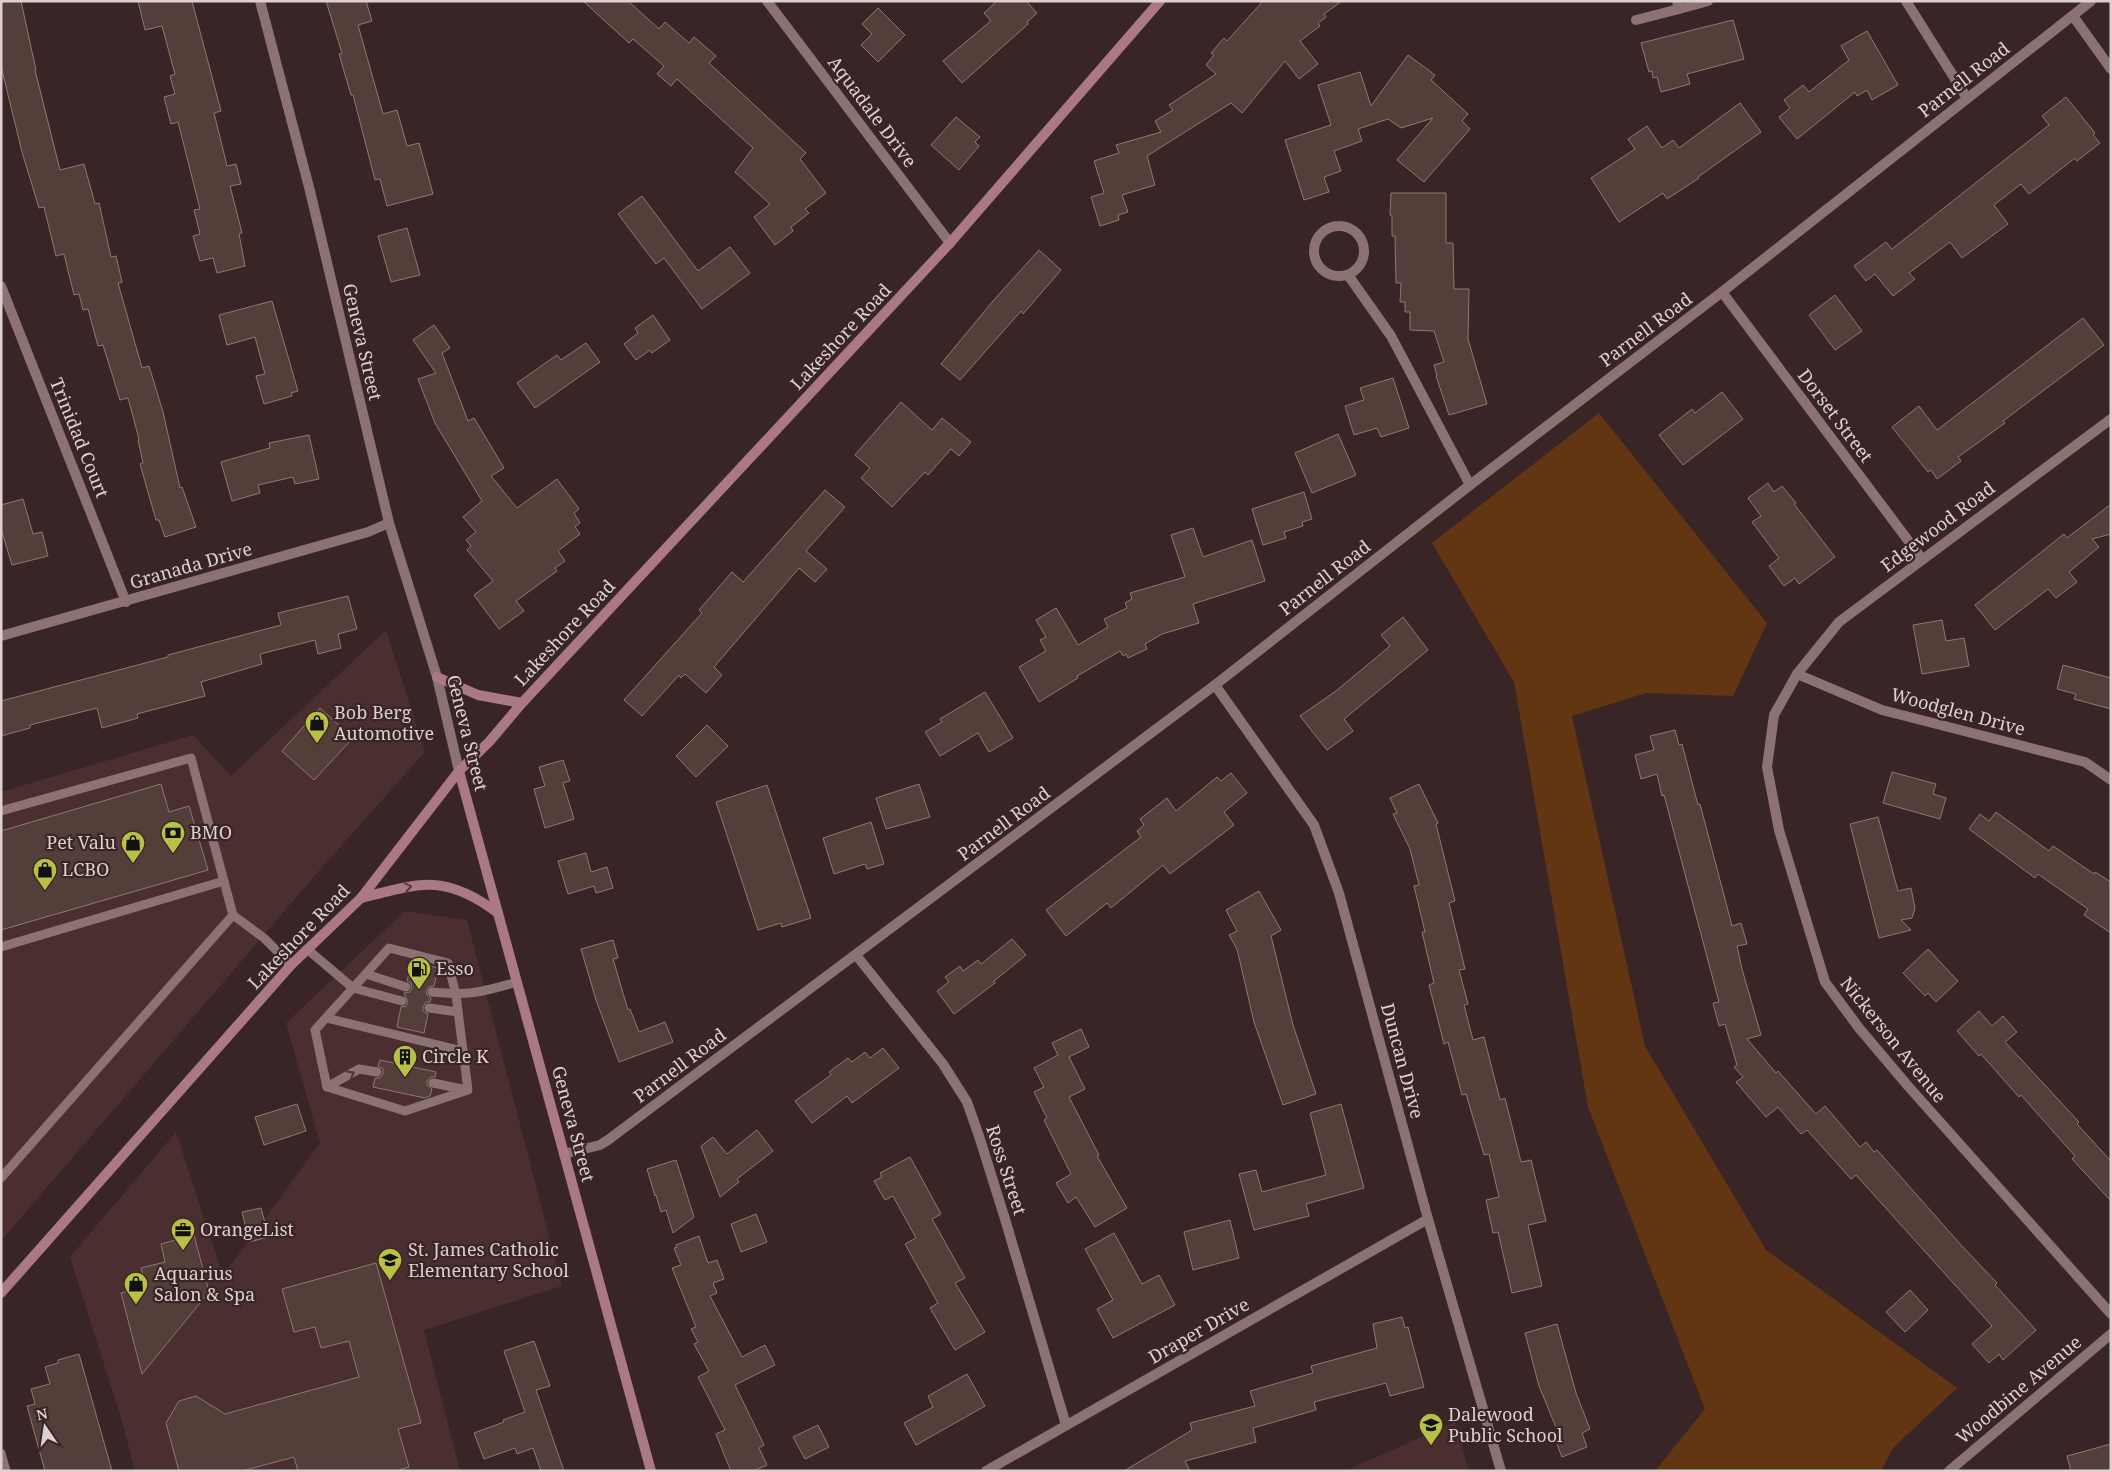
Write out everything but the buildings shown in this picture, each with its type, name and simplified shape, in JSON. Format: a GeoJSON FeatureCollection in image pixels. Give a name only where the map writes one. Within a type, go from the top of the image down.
{"type":"FeatureCollection","features":[{"type":"Feature","properties":{"kind":"main road","name":"Lakeshore Road"},"geometry":{"type":"LineString","coordinates":[[1,1293],[291,966],[361,898],[459,771],[489,742],[522,703],[950,243],[1160,1]]}},
{"type":"Feature","properties":{"kind":"main road"},"geometry":{"type":"LineString","coordinates":[[437,677],[478,695],[522,703]]}},
{"type":"Feature","properties":{"kind":"main road","name":"Geneva Street"},"geometry":{"type":"LineString","coordinates":[[459,771],[651,1471]]}},
{"type":"Feature","properties":{"kind":"main road"},"geometry":{"type":"LineString","coordinates":[[361,898],[428,884],[453,887],[477,898],[498,913]]}},
{"type":"Feature","properties":{"kind":"street","name":"Geneva Street"},"geometry":{"type":"LineString","coordinates":[[260,1],[310,191],[389,523],[437,677],[459,771]]}},
{"type":"Feature","properties":{"kind":"street","name":"Aquadale Drive"},"geometry":{"type":"LineString","coordinates":[[768,1],[950,243]]}},
{"type":"Feature","properties":{"kind":"street"},"geometry":{"type":"LineString","coordinates":[[1636,20],[1678,5],[1708,1]]}},
{"type":"Feature","properties":{"kind":"street"},"geometry":{"type":"LineString","coordinates":[[1906,1],[1967,98]]}},
{"type":"Feature","properties":{"kind":"street","name":"Parnell Road"},"geometry":{"type":"LineString","coordinates":[[564,1154],[600,1145],[608,1140],[1215,685],[1470,484],[1722,292],[2091,1]]}},
{"type":"Feature","properties":{"kind":"street"},"geometry":{"type":"LineString","coordinates":[[2073,16],[2111,69]]}},
{"type":"Feature","properties":{"kind":"street"},"geometry":{"type":"LineString","coordinates":[[1338,225],[1355,231],[1364,246],[1361,264],[1348,275],[1330,275],[1316,264],[1313,246],[1322,231],[1338,225]]}},
{"type":"Feature","properties":{"kind":"street"},"geometry":{"type":"LineString","coordinates":[[1348,275],[1391,336],[1470,484]]}},
{"type":"Feature","properties":{"kind":"street","name":"Trinidad Court"},"geometry":{"type":"LineString","coordinates":[[1,286],[126,602]]}},
{"type":"Feature","properties":{"kind":"street","name":"Dorset Street"},"geometry":{"type":"LineString","coordinates":[[1722,292],[1922,559]]}},
{"type":"Feature","properties":{"kind":"street","name":"Edgewood Road"},"geometry":{"type":"LineString","coordinates":[[1797,674],[1839,622],[2111,419]]}},
{"type":"Feature","properties":{"kind":"street","name":"Granada Drive"},"geometry":{"type":"LineString","coordinates":[[1,636],[368,532],[389,523]]}},
{"type":"Feature","properties":{"kind":"street","name":"Woodglen Drive"},"geometry":{"type":"LineString","coordinates":[[1797,674],[1882,710],[2084,762],[2111,780]]}},
{"type":"Feature","properties":{"kind":"street","name":"Nickerson Avenue"},"geometry":{"type":"LineString","coordinates":[[1797,674],[1774,715],[1767,767],[1779,830],[1825,982],[1859,1028],[1908,1086],[2111,1314]]}},
{"type":"Feature","properties":{"kind":"street","name":"Duncan Drive"},"geometry":{"type":"LineString","coordinates":[[1215,685],[1314,825],[1339,893],[1428,1219],[1501,1471]]}},
{"type":"Feature","properties":{"kind":"street","name":"Ross Street"},"geometry":{"type":"LineString","coordinates":[[856,955],[943,1064],[966,1102],[979,1136],[1002,1210],[1066,1425]]}},
{"type":"Feature","properties":{"kind":"street","name":"Draper Drive"},"geometry":{"type":"LineString","coordinates":[[986,1471],[1428,1219]]}},
{"type":"Feature","properties":{"kind":"street","name":"Woodbine Avenue"},"geometry":{"type":"LineString","coordinates":[[1949,1471],[2111,1334]]}},
{"type":"Feature","properties":{"kind":"lane"},"geometry":{"type":"LineString","coordinates":[[1,811],[191,758],[233,915],[264,938],[291,966]]}},
{"type":"Feature","properties":{"kind":"lane"},"geometry":{"type":"LineString","coordinates":[[1,947],[224,881]]}},
{"type":"Feature","properties":{"kind":"lane"},"geometry":{"type":"LineString","coordinates":[[1,1178],[233,915]]}},
{"type":"Feature","properties":{"kind":"lane"},"geometry":{"type":"LineString","coordinates":[[327,1087],[315,1030],[390,948],[448,962],[456,995],[468,1090]]}},
{"type":"Feature","properties":{"kind":"lane"},"geometry":{"type":"LineString","coordinates":[[307,950],[353,988],[402,1001]]}},
{"type":"Feature","properties":{"kind":"lane"},"geometry":{"type":"LineString","coordinates":[[366,974],[406,987]]}},
{"type":"Feature","properties":{"kind":"lane"},"geometry":{"type":"LineString","coordinates":[[432,992],[456,995],[478,994],[517,982]]}},
{"type":"Feature","properties":{"kind":"lane"},"geometry":{"type":"LineString","coordinates":[[429,1008],[458,1012]]}},
{"type":"Feature","properties":{"kind":"lane"},"geometry":{"type":"LineString","coordinates":[[326,1018],[462,1051]]}},
{"type":"Feature","properties":{"kind":"lane"},"geometry":{"type":"LineString","coordinates":[[327,1087],[358,1069],[377,1072]]}},
{"type":"Feature","properties":{"kind":"lane"},"geometry":{"type":"LineString","coordinates":[[433,1083],[468,1090]]}},
{"type":"Feature","properties":{"kind":"lane"},"geometry":{"type":"LineString","coordinates":[[327,1087],[405,1111],[468,1090]]}},
{"type":"Feature","properties":{"kind":"lane"},"geometry":{"type":"LineString","coordinates":[[1,1453],[6,1471]]}},
{"type":"Feature","properties":{"kind":"shaded area"},"geometry":{"type":"Polygon","coordinates":[[[1599,413],[1767,623],[1733,696],[1646,693],[1572,716],[1645,1046],[1766,1250],[1957,1388],[1893,1448],[1881,1471],[1655,1471],[1705,1409],[1588,1107],[1514,682],[1432,543],[1599,413]]]}},
{"type":"Feature","properties":{"kind":"shaded area"},"geometry":{"type":"Polygon","coordinates":[[[386,630],[425,752],[318,872],[1,1241],[1,792],[193,735],[231,776],[386,630]]]}},
{"type":"Feature","properties":{"kind":"shaded area","name":"St. James Catholic Elementary School"},"geometry":{"type":"Polygon","coordinates":[[[405,911],[467,920],[562,1286],[424,1330],[460,1471],[135,1471],[121,1418],[70,1257],[176,1132],[223,1276],[320,1143],[286,1023],[405,911]]]}},
{"type":"Feature","properties":{"kind":"shaded area","name":"Dalewood Public School"},"geometry":{"type":"Polygon","coordinates":[[[1455,1422],[1469,1471],[1345,1471],[1455,1422]]]}},
{"type":"Feature","properties":{"kind":"place","name":"Bob Berg Automotive"},"geometry":{"type":"Point","coordinates":[317,744]}},
{"type":"Feature","properties":{"kind":"place","name":"BMO"},"geometry":{"type":"Point","coordinates":[173,854]}},
{"type":"Feature","properties":{"kind":"place","name":"Pet Valu"},"geometry":{"type":"Point","coordinates":[133,864]}},
{"type":"Feature","properties":{"kind":"place","name":"LCBO"},"geometry":{"type":"Point","coordinates":[45,891]}},
{"type":"Feature","properties":{"kind":"place","name":"Esso"},"geometry":{"type":"Point","coordinates":[419,990]}},
{"type":"Feature","properties":{"kind":"place","name":"Circle K"},"geometry":{"type":"Point","coordinates":[405,1078]}},
{"type":"Feature","properties":{"kind":"place","name":"OrangeList"},"geometry":{"type":"Point","coordinates":[183,1251]}},
{"type":"Feature","properties":{"kind":"place","name":"St. James Catholic Elementary School"},"geometry":{"type":"Point","coordinates":[390,1281]}},
{"type":"Feature","properties":{"kind":"place","name":"Aquarius Salon & Spa"},"geometry":{"type":"Point","coordinates":[136,1305]}},
{"type":"Feature","properties":{"kind":"place","name":"Dalewood Public School"},"geometry":{"type":"Point","coordinates":[1431,1446]}}]}
